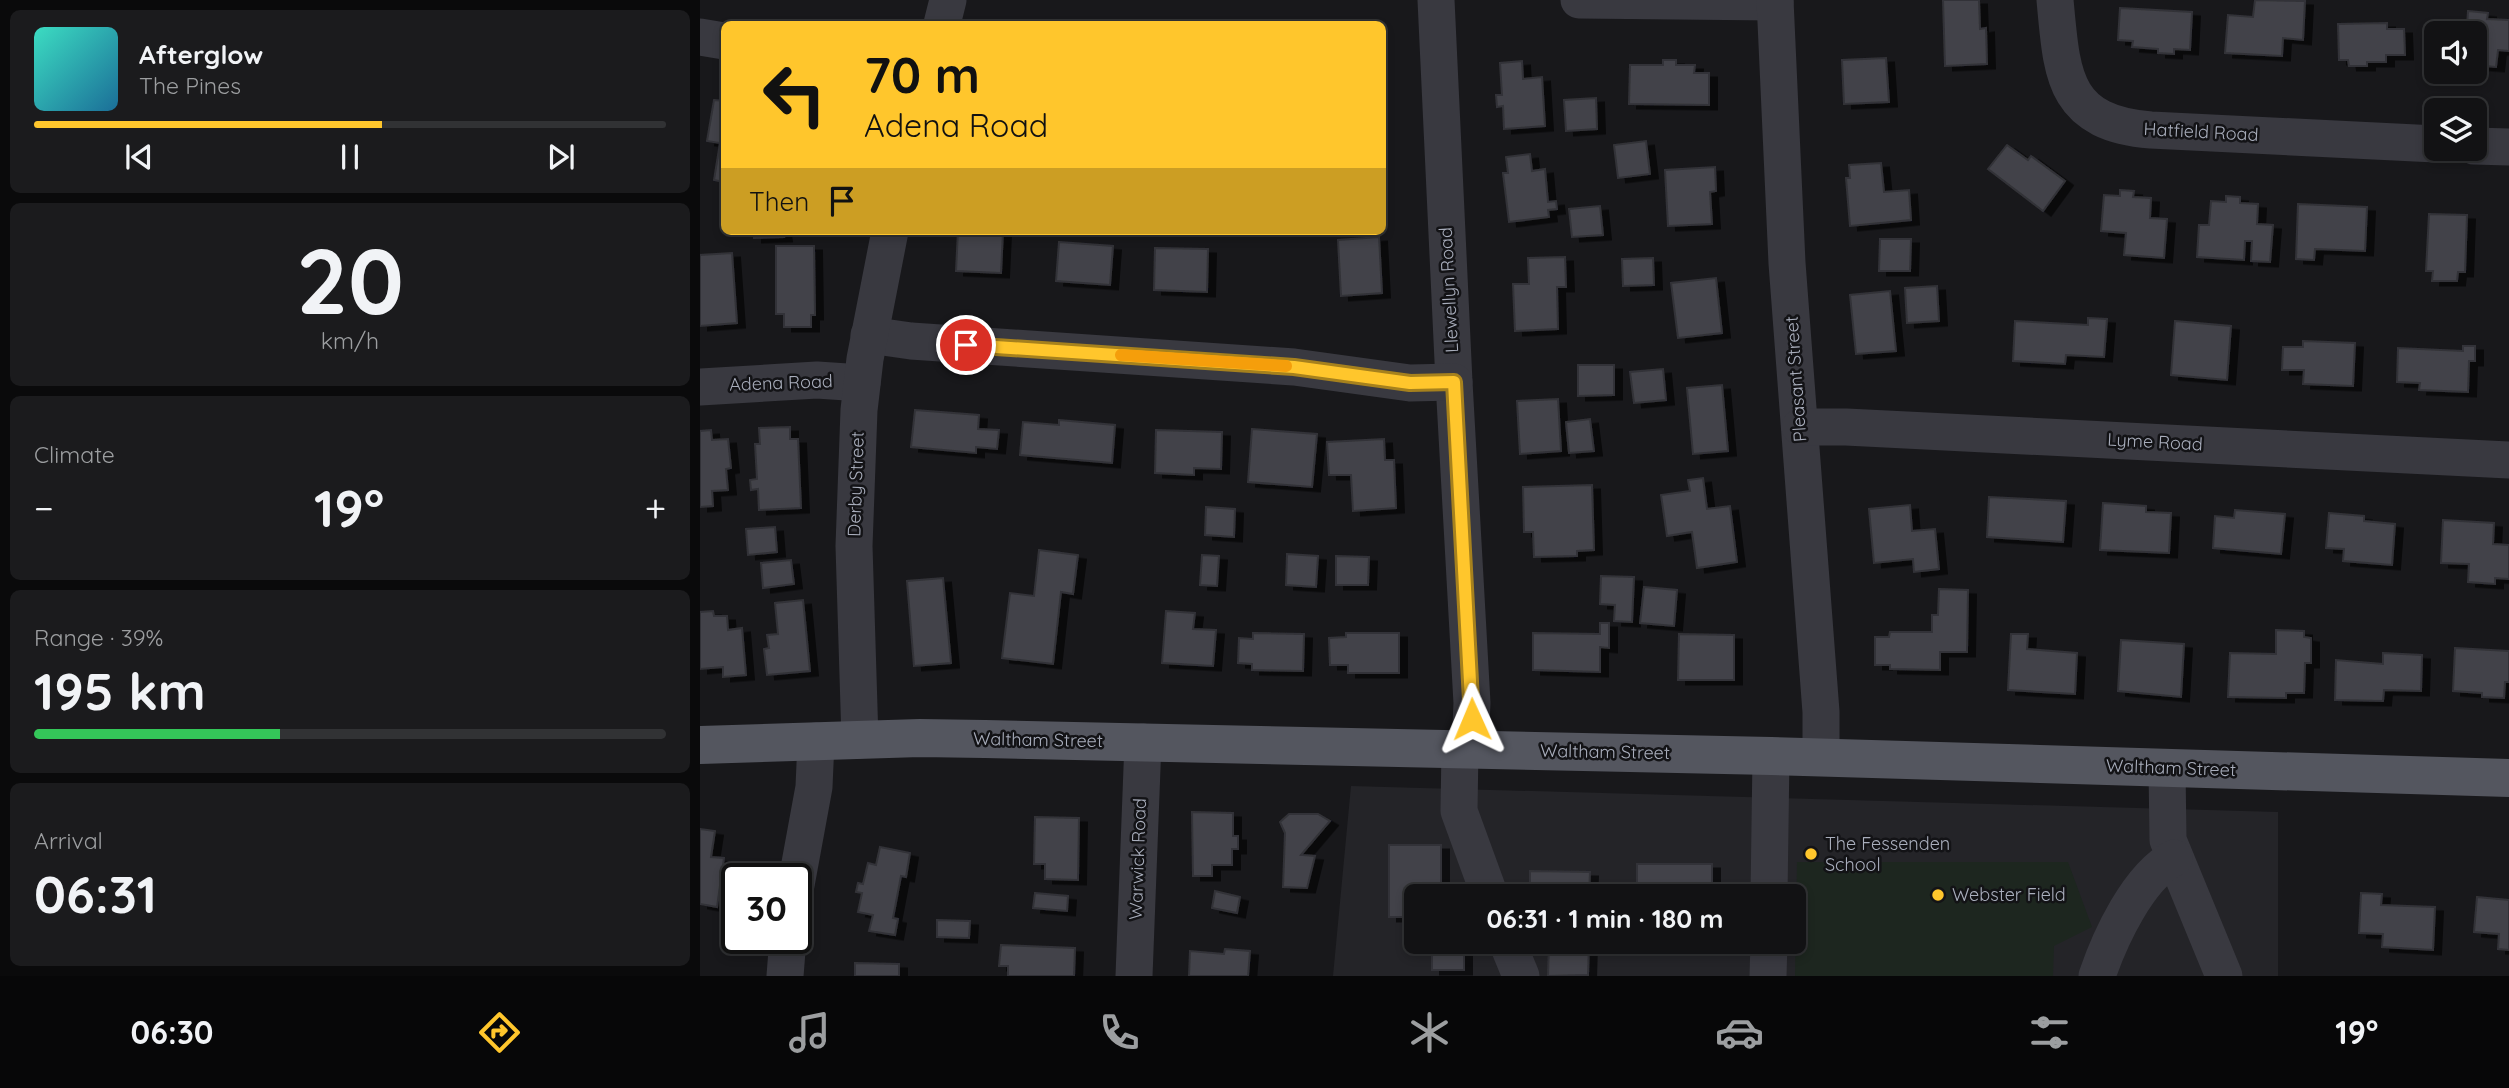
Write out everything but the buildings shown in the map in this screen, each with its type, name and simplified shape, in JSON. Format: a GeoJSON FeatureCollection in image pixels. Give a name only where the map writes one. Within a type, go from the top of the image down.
{"type":"FeatureCollection","features":[{"type":"Feature","properties":{"kind":"main road","name":"Waltham Street"},"geometry":{"type":"LineString","coordinates":[[700,745],[985,739],[1821,757],[2509,778]]}},
{"type":"Feature","properties":{"kind":"street"},"geometry":{"type":"LineString","coordinates":[[943,21],[948,0]]}},
{"type":"Feature","properties":{"kind":"street","name":"Llewellyn Road"},"geometry":{"type":"LineString","coordinates":[[1436,0],[1472,703],[1459,811],[1486,884]]}},
{"type":"Feature","properties":{"kind":"street"},"geometry":{"type":"LineString","coordinates":[[1579,0],[1775,1]]}},
{"type":"Feature","properties":{"kind":"street","name":"Hatfield Road"},"geometry":{"type":"LineString","coordinates":[[2055,0],[2064,76],[2081,103],[2107,121],[2151,130],[2424,143]]}},
{"type":"Feature","properties":{"kind":"street","name":"Pleasant Street"},"geometry":{"type":"LineString","coordinates":[[1775,1],[1787,263],[1821,712],[1821,757]]}},
{"type":"Feature","properties":{"kind":"street"},"geometry":{"type":"LineString","coordinates":[[700,37],[721,40]]}},
{"type":"Feature","properties":{"kind":"street"},"geometry":{"type":"LineString","coordinates":[[2487,146],[2509,147]]}},
{"type":"Feature","properties":{"kind":"street","name":"Derby Street"},"geometry":{"type":"LineString","coordinates":[[860,740],[854,536],[855,472],[862,383],[889,235]]}},
{"type":"Feature","properties":{"kind":"street"},"geometry":{"type":"LineString","coordinates":[[869,335],[925,342],[1294,367],[1410,383],[1454,382]]}},
{"type":"Feature","properties":{"kind":"street","name":"Adena Road"},"geometry":{"type":"LineString","coordinates":[[700,387],[817,380],[862,383]]}},
{"type":"Feature","properties":{"kind":"street","name":"Lyme Road"},"geometry":{"type":"LineString","coordinates":[[1800,427],[1846,427],[2509,460]]}},
{"type":"Feature","properties":{"kind":"street"},"geometry":{"type":"LineString","coordinates":[[800,863],[814,787],[816,741]]}},
{"type":"Feature","properties":{"kind":"street","name":"Warwick Road"},"geometry":{"type":"LineString","coordinates":[[1134,976],[1143,742]]}},
{"type":"Feature","properties":{"kind":"street"},"geometry":{"type":"LineString","coordinates":[[1769,884],[1771,756]]}},
{"type":"Feature","properties":{"kind":"street"},"geometry":{"type":"LineString","coordinates":[[2167,768],[2166,832],[2174,858],[2224,976]]}},
{"type":"Feature","properties":{"kind":"street"},"geometry":{"type":"LineString","coordinates":[[2097,976],[2118,929],[2143,887],[2155,870],[2174,858]]}},
{"type":"Feature","properties":{"kind":"street"},"geometry":{"type":"LineString","coordinates":[[785,976],[787,954]]}},
{"type":"Feature","properties":{"kind":"street"},"geometry":{"type":"LineString","coordinates":[[1512,954],[1521,976]]}},
{"type":"Feature","properties":{"kind":"street"},"geometry":{"type":"LineString","coordinates":[[1768,976],[1769,954]]}},
{"type":"Feature","properties":{"kind":"shaded area","name":"The Fessenden School"},"geometry":{"type":"Polygon","coordinates":[[[1351,786],[2278,812],[2278,976],[1333,976],[1351,786]]]}},
{"type":"Feature","properties":{"kind":"shaded area","name":"Webster Field"},"geometry":{"type":"Polygon","coordinates":[[[1797,862],[2068,862],[2092,927],[2054,946],[2053,976],[1795,976],[1795,954],[1806,954],[1806,884],[1797,884],[1797,862]]]}},
{"type":"Feature","properties":{"kind":"slow traffic"},"geometry":{"type":"LineString","coordinates":[[1121,355],[1286,366]]}},
{"type":"Feature","properties":{"kind":"place","name":"The Fessenden School"},"geometry":{"type":"Point","coordinates":[1811,854]}},
{"type":"Feature","properties":{"kind":"place","name":"Webster Field"},"geometry":{"type":"Point","coordinates":[1938,895]}},
{"type":"Feature","properties":{"kind":"route"},"geometry":{"type":"LineString","coordinates":[[966,345],[1294,367],[1410,383],[1454,382],[1472,719]]}}]}
